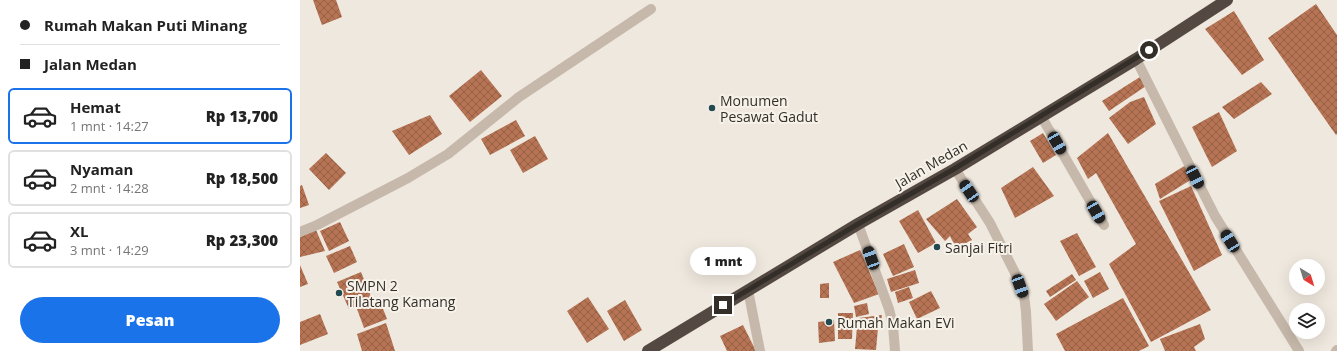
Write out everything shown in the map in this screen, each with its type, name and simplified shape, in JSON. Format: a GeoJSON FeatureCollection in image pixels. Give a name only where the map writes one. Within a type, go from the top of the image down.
{"type":"FeatureCollection","features":[{"type":"Feature","properties":{"kind":"highway","name":"Jalan Medan"},"geometry":{"type":"LineString","coordinates":[[648,351],[858,224],[954,169],[1136,58],[1227,0]]}},
{"type":"Feature","properties":{"kind":"street"},"geometry":{"type":"LineString","coordinates":[[300,232],[317,225],[408,178],[448,154],[519,97],[651,9]]}},
{"type":"Feature","properties":{"kind":"street"},"geometry":{"type":"LineString","coordinates":[[1136,58],[1215,216],[1299,351]]}},
{"type":"Feature","properties":{"kind":"street"},"geometry":{"type":"LineString","coordinates":[[1041,116],[1104,225]]}},
{"type":"Feature","properties":{"kind":"street"},"geometry":{"type":"LineString","coordinates":[[954,169],[990,223],[1017,277],[1024,295],[1028,351]]}},
{"type":"Feature","properties":{"kind":"street"},"geometry":{"type":"LineString","coordinates":[[858,224],[889,309],[893,325],[895,351]]}},
{"type":"Feature","properties":{"kind":"street"},"geometry":{"type":"LineString","coordinates":[[748,290],[760,351]]}},
{"type":"Feature","properties":{"kind":"building"},"geometry":{"type":"Polygon","coordinates":[[[313,0],[336,0],[342,17],[322,25],[313,0]]]}},
{"type":"Feature","properties":{"kind":"building"},"geometry":{"type":"Polygon","coordinates":[[[1316,4],[1337,35],[1336,135],[1268,38],[1316,4]]]}},
{"type":"Feature","properties":{"kind":"building"},"geometry":{"type":"Polygon","coordinates":[[[1234,11],[1264,60],[1242,75],[1205,29],[1234,11]]]}},
{"type":"Feature","properties":{"kind":"building"},"geometry":{"type":"Polygon","coordinates":[[[481,70],[502,96],[470,122],[449,96],[481,70]]]}},
{"type":"Feature","properties":{"kind":"building"},"geometry":{"type":"Polygon","coordinates":[[[1140,77],[1146,86],[1109,111],[1102,101],[1140,77]]]}},
{"type":"Feature","properties":{"kind":"building"},"geometry":{"type":"Polygon","coordinates":[[[1261,82],[1272,94],[1234,119],[1222,107],[1261,82]]]}},
{"type":"Feature","properties":{"kind":"building"},"geometry":{"type":"Polygon","coordinates":[[[1144,97],[1156,124],[1128,144],[1109,118],[1130,102],[1144,97]]]}},
{"type":"Feature","properties":{"kind":"building"},"geometry":{"type":"Polygon","coordinates":[[[1219,112],[1237,151],[1212,167],[1192,127],[1219,112]]]}},
{"type":"Feature","properties":{"kind":"building"},"geometry":{"type":"Polygon","coordinates":[[[430,115],[442,134],[409,155],[392,131],[430,115]]]}},
{"type":"Feature","properties":{"kind":"building"},"geometry":{"type":"Polygon","coordinates":[[[516,120],[525,136],[490,155],[481,139],[516,120]]]}},
{"type":"Feature","properties":{"kind":"building"},"geometry":{"type":"Polygon","coordinates":[[[1043,133],[1056,155],[1043,163],[1030,141],[1043,133]]]}},
{"type":"Feature","properties":{"kind":"building"},"geometry":{"type":"Polygon","coordinates":[[[1108,133],[1211,310],[1151,342],[1109,264],[1136,244],[1096,173],[1088,179],[1077,158],[1108,133]]]}},
{"type":"Feature","properties":{"kind":"building"},"geometry":{"type":"Polygon","coordinates":[[[535,136],[548,159],[523,173],[510,150],[535,136]]]}},
{"type":"Feature","properties":{"kind":"building"},"geometry":{"type":"Polygon","coordinates":[[[326,153],[346,173],[329,190],[309,169],[326,153]]]}},
{"type":"Feature","properties":{"kind":"building"},"geometry":{"type":"Polygon","coordinates":[[[1186,165],[1192,179],[1160,199],[1155,184],[1186,165]]]}},
{"type":"Feature","properties":{"kind":"building"},"geometry":{"type":"Polygon","coordinates":[[[1033,167],[1054,196],[1015,218],[1001,188],[1033,167]]]}},
{"type":"Feature","properties":{"kind":"building"},"geometry":{"type":"Polygon","coordinates":[[[302,185],[309,205],[300,208],[300,186],[302,185]]]}},
{"type":"Feature","properties":{"kind":"building"},"geometry":{"type":"Polygon","coordinates":[[[1191,186],[1222,255],[1194,271],[1159,201],[1191,186]]]}},
{"type":"Feature","properties":{"kind":"building"},"geometry":{"type":"Polygon","coordinates":[[[957,199],[977,227],[968,234],[972,240],[956,248],[950,236],[945,241],[926,219],[957,199]]]}},
{"type":"Feature","properties":{"kind":"building"},"geometry":{"type":"Polygon","coordinates":[[[918,210],[936,243],[918,253],[899,221],[918,210]]]}},
{"type":"Feature","properties":{"kind":"building"},"geometry":{"type":"Polygon","coordinates":[[[340,222],[349,241],[329,251],[320,231],[340,222]]]}},
{"type":"Feature","properties":{"kind":"building"},"geometry":{"type":"Polygon","coordinates":[[[316,230],[325,251],[300,257],[300,237],[316,230]]]}},
{"type":"Feature","properties":{"kind":"building"},"geometry":{"type":"Polygon","coordinates":[[[1077,233],[1096,267],[1079,276],[1060,241],[1077,233]]]}},
{"type":"Feature","properties":{"kind":"building"},"geometry":{"type":"Polygon","coordinates":[[[904,244],[914,267],[893,276],[883,254],[904,244]]]}},
{"type":"Feature","properties":{"kind":"building"},"geometry":{"type":"Polygon","coordinates":[[[350,246],[357,262],[334,273],[326,256],[350,246]]]}},
{"type":"Feature","properties":{"kind":"building"},"geometry":{"type":"Polygon","coordinates":[[[860,250],[879,294],[854,303],[833,262],[860,250]]]}},
{"type":"Feature","properties":{"kind":"building"},"geometry":{"type":"Polygon","coordinates":[[[300,265],[308,284],[300,287],[300,265]]]}},
{"type":"Feature","properties":{"kind":"building"},"geometry":{"type":"Polygon","coordinates":[[[915,270],[919,283],[891,292],[887,279],[915,270]]]}},
{"type":"Feature","properties":{"kind":"building"},"geometry":{"type":"Polygon","coordinates":[[[361,272],[372,299],[349,309],[337,282],[361,272]]]}},
{"type":"Feature","properties":{"kind":"building"},"geometry":{"type":"Polygon","coordinates":[[[1100,272],[1109,289],[1093,298],[1084,281],[1100,272]]]}},
{"type":"Feature","properties":{"kind":"building"},"geometry":{"type":"Polygon","coordinates":[[[1072,274],[1076,280],[1050,297],[1046,291],[1072,274]]]}},
{"type":"Feature","properties":{"kind":"building"},"geometry":{"type":"Polygon","coordinates":[[[1077,281],[1089,297],[1056,321],[1044,304],[1077,281]]]}},
{"type":"Feature","properties":{"kind":"building"},"geometry":{"type":"Polygon","coordinates":[[[829,283],[829,298],[820,298],[820,284],[829,283]]]}},
{"type":"Feature","properties":{"kind":"building"},"geometry":{"type":"Polygon","coordinates":[[[909,287],[913,298],[898,303],[895,292],[909,287]]]}},
{"type":"Feature","properties":{"kind":"building"},"geometry":{"type":"Polygon","coordinates":[[[931,291],[940,308],[917,319],[909,302],[931,291]]]}},
{"type":"Feature","properties":{"kind":"building"},"geometry":{"type":"Polygon","coordinates":[[[588,297],[609,329],[587,343],[567,311],[588,297]]]}},
{"type":"Feature","properties":{"kind":"building"},"geometry":{"type":"Polygon","coordinates":[[[1123,298],[1149,346],[1139,351],[1065,351],[1056,334],[1123,298]]]}},
{"type":"Feature","properties":{"kind":"building"},"geometry":{"type":"Polygon","coordinates":[[[625,300],[642,330],[624,341],[607,311],[625,300]]]}},
{"type":"Feature","properties":{"kind":"building"},"geometry":{"type":"Polygon","coordinates":[[[380,301],[387,319],[364,328],[357,309],[380,301]]]}},
{"type":"Feature","properties":{"kind":"building"},"geometry":{"type":"Polygon","coordinates":[[[867,303],[869,314],[856,317],[854,306],[867,303]]]}},
{"type":"Feature","properties":{"kind":"building"},"geometry":{"type":"Polygon","coordinates":[[[838,313],[853,313],[852,339],[838,339],[838,313]]]}},
{"type":"Feature","properties":{"kind":"building"},"geometry":{"type":"Polygon","coordinates":[[[320,314],[328,334],[300,345],[300,322],[320,314]]]}},
{"type":"Feature","properties":{"kind":"building"},"geometry":{"type":"Polygon","coordinates":[[[882,315],[881,321],[858,324],[859,318],[882,315]]]}},
{"type":"Feature","properties":{"kind":"building"},"geometry":{"type":"Polygon","coordinates":[[[834,320],[835,341],[819,343],[818,322],[834,320]]]}},
{"type":"Feature","properties":{"kind":"building"},"geometry":{"type":"Polygon","coordinates":[[[386,323],[395,351],[362,351],[357,334],[386,323]]]}},
{"type":"Feature","properties":{"kind":"building"},"geometry":{"type":"Polygon","coordinates":[[[1200,324],[1205,339],[1194,347],[1196,351],[1165,351],[1160,339],[1200,324]]]}},
{"type":"Feature","properties":{"kind":"building"},"geometry":{"type":"Polygon","coordinates":[[[743,325],[756,351],[727,351],[720,336],[743,325]]]}},
{"type":"Feature","properties":{"kind":"building"},"geometry":{"type":"Polygon","coordinates":[[[857,327],[878,328],[876,350],[855,349],[857,327]]]}},
{"type":"Feature","properties":{"kind":"place","name":"Monumen Pesawat Gadut"},"geometry":{"type":"Point","coordinates":[712,108]}},
{"type":"Feature","properties":{"kind":"place","name":"Sanjai Fitri"},"geometry":{"type":"Point","coordinates":[937,247]}},
{"type":"Feature","properties":{"kind":"place","name":"SMPN 2 Tilatang Kamang"},"geometry":{"type":"Point","coordinates":[339,293]}},
{"type":"Feature","properties":{"kind":"place","name":"Rumah Makan EVi"},"geometry":{"type":"Point","coordinates":[829,322]}},
{"type":"Feature","properties":{"kind":"route"},"geometry":{"type":"LineString","coordinates":[[723,305],[858,224],[954,169],[1149,50]]}}]}
